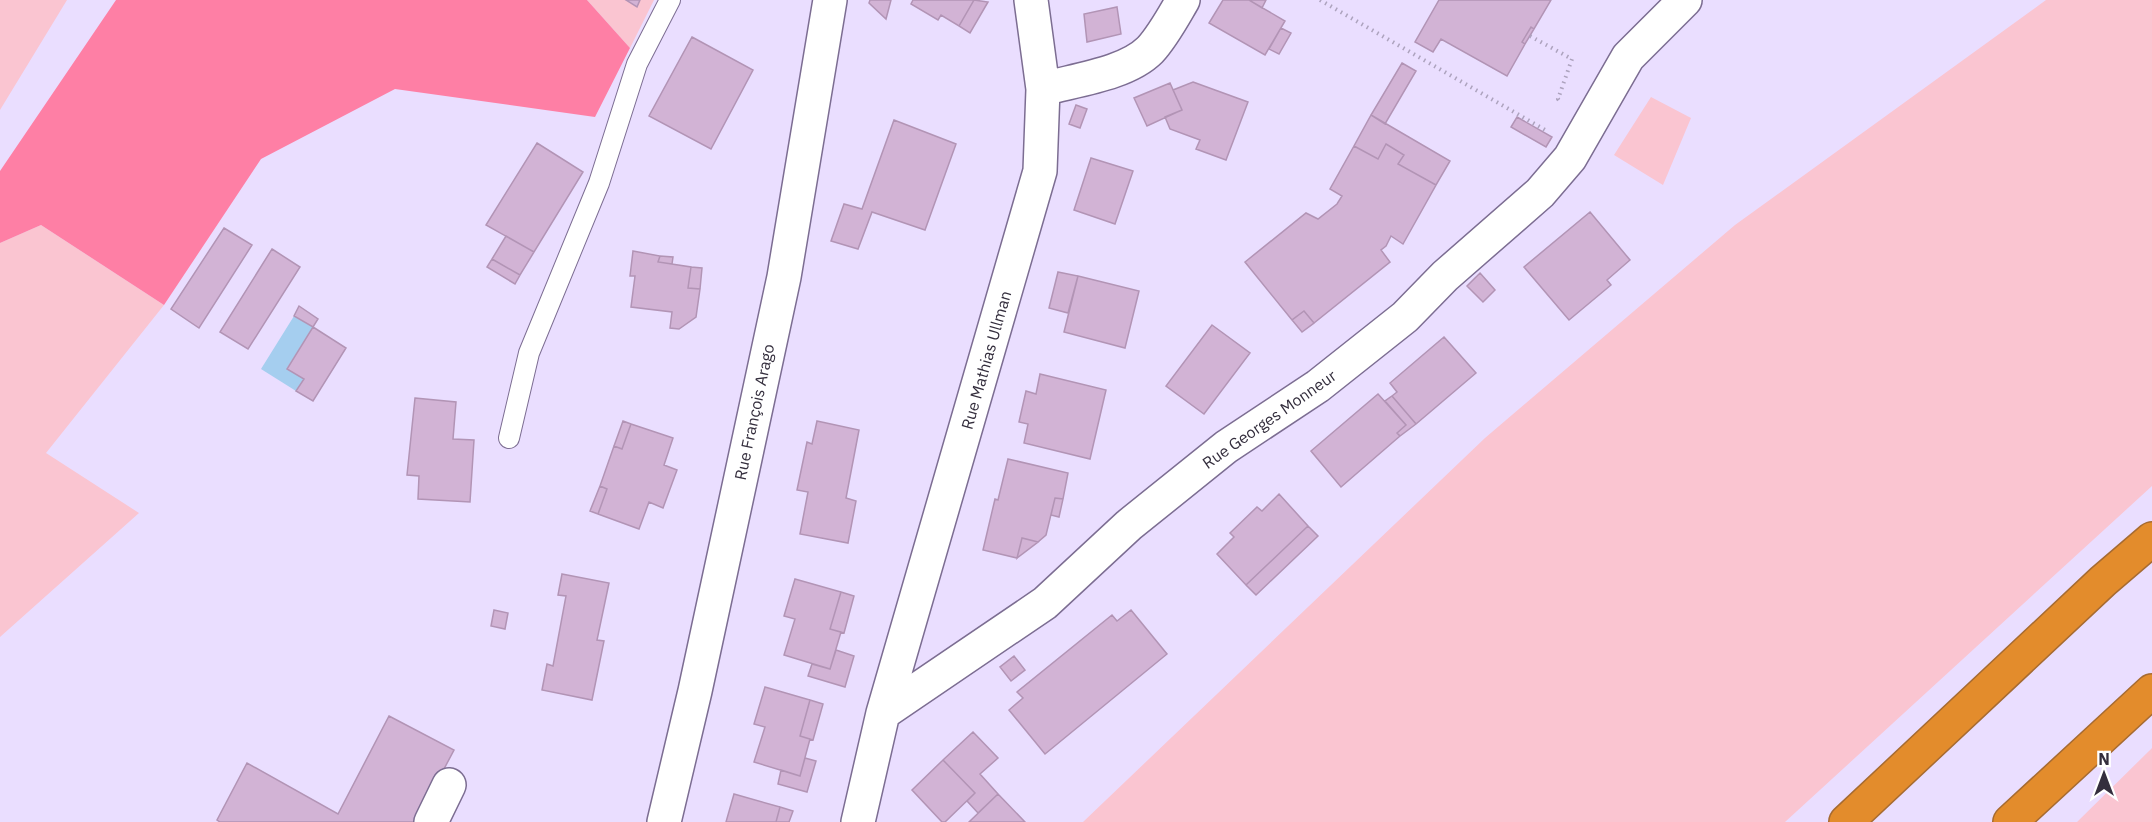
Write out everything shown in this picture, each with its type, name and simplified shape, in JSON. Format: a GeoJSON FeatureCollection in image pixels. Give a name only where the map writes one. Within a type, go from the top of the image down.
{"type":"FeatureCollection","features":[{"type":"Feature","properties":{"kind":"highway"},"geometry":{"type":"LineString","coordinates":[[1846,822],[2103,581],[2152,539]]}},
{"type":"Feature","properties":{"kind":"highway"},"geometry":{"type":"LineString","coordinates":[[2010,822],[2152,691]]}},
{"type":"Feature","properties":{"kind":"street","name":"Rue François Arago"},"geometry":{"type":"LineString","coordinates":[[664,822],[695,691],[784,277],[830,0]]}},
{"type":"Feature","properties":{"kind":"street","name":"Rue Mathias Ullman"},"geometry":{"type":"LineString","coordinates":[[883,713],[1040,171],[1042,89],[1032,0]]}},
{"type":"Feature","properties":{"kind":"street"},"geometry":{"type":"LineString","coordinates":[[1042,89],[1127,66],[1148,51],[1159,39],[1183,0]]}},
{"type":"Feature","properties":{"kind":"street","name":"Rue Georges Monneur"},"geometry":{"type":"LineString","coordinates":[[883,713],[1045,603],[1129,525],[1226,447],[1318,386],[1405,317],[1445,276],[1540,193],[1576,148],[1628,57],[1685,0]]}},
{"type":"Feature","properties":{"kind":"street"},"geometry":{"type":"LineString","coordinates":[[858,822],[883,713]]}},
{"type":"Feature","properties":{"kind":"street"},"geometry":{"type":"LineString","coordinates":[[431,822],[449,785]]}},
{"type":"Feature","properties":{"kind":"lane"},"geometry":{"type":"LineString","coordinates":[[508,438],[529,353],[599,183],[637,64],[670,0]]}},
{"type":"Feature","properties":{"kind":"path"},"geometry":{"type":"LineString","coordinates":[[1320,0],[1576,148]]}},
{"type":"Feature","properties":{"kind":"path"},"geometry":{"type":"LineString","coordinates":[[1530,36],[1572,58],[1558,99],[1564,103]]}},
{"type":"Feature","properties":{"kind":"shaded area"},"geometry":{"type":"Polygon","coordinates":[[[0,0],[67,0],[0,110],[0,0]]]}},
{"type":"Feature","properties":{"kind":"shaded area"},"geometry":{"type":"Polygon","coordinates":[[[116,0],[587,0],[630,48],[595,117],[395,89],[261,159],[164,305],[41,225],[0,243],[0,171],[116,0]]]}},
{"type":"Feature","properties":{"kind":"shaded area"},"geometry":{"type":"Polygon","coordinates":[[[587,0],[654,0],[630,48],[587,0]]]}},
{"type":"Feature","properties":{"kind":"shaded area"},"geometry":{"type":"Polygon","coordinates":[[[2046,0],[2152,0],[2152,486],[1785,822],[1083,822],[1485,438],[1735,225],[2046,0]]]}},
{"type":"Feature","properties":{"kind":"shaded area"},"geometry":{"type":"Polygon","coordinates":[[[1651,97],[1691,118],[1663,185],[1614,155],[1651,97]]]}},
{"type":"Feature","properties":{"kind":"shaded area"},"geometry":{"type":"Polygon","coordinates":[[[41,225],[164,305],[46,453],[139,513],[0,637],[0,243],[41,225]]]}},
{"type":"Feature","properties":{"kind":"shaded area"},"geometry":{"type":"Polygon","coordinates":[[[2152,748],[2152,822],[2077,822],[2149,751],[2152,748]]]}},
{"type":"Feature","properties":{"kind":"water"},"geometry":{"type":"Polygon","coordinates":[[[294,316],[313,327],[287,368],[304,379],[296,391],[261,369],[294,316]]]}},
{"type":"Feature","properties":{"kind":"building"},"geometry":{"type":"Polygon","coordinates":[[[626,0],[640,0],[637,7],[626,0]]]}},
{"type":"Feature","properties":{"kind":"building"},"geometry":{"type":"Polygon","coordinates":[[[870,0],[891,0],[886,19],[869,3],[870,0]]]}},
{"type":"Feature","properties":{"kind":"building"},"geometry":{"type":"Polygon","coordinates":[[[913,0],[974,0],[959,26],[941,15],[938,20],[911,4],[913,0]]]}},
{"type":"Feature","properties":{"kind":"building"},"geometry":{"type":"Polygon","coordinates":[[[974,0],[988,2],[970,33],[959,26],[974,0]]]}},
{"type":"Feature","properties":{"kind":"building"},"geometry":{"type":"Polygon","coordinates":[[[1223,0],[1249,0],[1285,21],[1265,55],[1209,23],[1223,0]]]}},
{"type":"Feature","properties":{"kind":"building"},"geometry":{"type":"Polygon","coordinates":[[[1249,0],[1266,0],[1262,8],[1249,0]]]}},
{"type":"Feature","properties":{"kind":"building"},"geometry":{"type":"Polygon","coordinates":[[[1439,0],[1551,0],[1534,29],[1531,27],[1522,42],[1525,44],[1507,76],[1441,39],[1433,52],[1415,42],[1439,0]]]}},
{"type":"Feature","properties":{"kind":"building"},"geometry":{"type":"Polygon","coordinates":[[[1117,7],[1121,34],[1087,42],[1084,14],[1117,7]]]}},
{"type":"Feature","properties":{"kind":"building"},"geometry":{"type":"Polygon","coordinates":[[[1531,27],[1534,29],[1525,44],[1522,42],[1531,27]]]}},
{"type":"Feature","properties":{"kind":"building"},"geometry":{"type":"Polygon","coordinates":[[[1281,28],[1291,33],[1279,54],[1269,49],[1281,28]]]}},
{"type":"Feature","properties":{"kind":"building"},"geometry":{"type":"Polygon","coordinates":[[[692,37],[753,70],[711,149],[649,116],[692,37]]]}},
{"type":"Feature","properties":{"kind":"building"},"geometry":{"type":"Polygon","coordinates":[[[1402,63],[1416,71],[1385,124],[1371,115],[1402,63]]]}},
{"type":"Feature","properties":{"kind":"building"},"geometry":{"type":"Polygon","coordinates":[[[1193,82],[1248,102],[1226,160],[1196,149],[1200,140],[1170,129],[1165,117],[1182,110],[1173,90],[1193,82]]]}},
{"type":"Feature","properties":{"kind":"building"},"geometry":{"type":"Polygon","coordinates":[[[1170,83],[1182,110],[1147,126],[1134,98],[1170,83]]]}},
{"type":"Feature","properties":{"kind":"building"},"geometry":{"type":"Polygon","coordinates":[[[1076,105],[1087,109],[1080,128],[1069,124],[1076,105]]]}},
{"type":"Feature","properties":{"kind":"building"},"geometry":{"type":"Polygon","coordinates":[[[1371,115],[1450,161],[1436,185],[1398,164],[1404,155],[1386,144],[1378,159],[1354,146],[1371,115]]]}},
{"type":"Feature","properties":{"kind":"building"},"geometry":{"type":"Polygon","coordinates":[[[1517,117],[1552,137],[1546,147],[1511,127],[1517,117]]]}},
{"type":"Feature","properties":{"kind":"building"},"geometry":{"type":"Polygon","coordinates":[[[894,120],[956,144],[925,230],[872,212],[858,249],[831,241],[844,204],[862,209],[894,120]]]}},
{"type":"Feature","properties":{"kind":"building"},"geometry":{"type":"Polygon","coordinates":[[[537,143],[583,172],[534,252],[486,225],[537,143]]]}},
{"type":"Feature","properties":{"kind":"building"},"geometry":{"type":"Polygon","coordinates":[[[1386,144],[1404,155],[1398,164],[1436,185],[1403,244],[1391,236],[1381,250],[1390,262],[1314,323],[1304,311],[1292,320],[1245,262],[1306,213],[1318,219],[1337,204],[1342,196],[1330,189],[1354,146],[1378,159],[1386,144]]]}},
{"type":"Feature","properties":{"kind":"building"},"geometry":{"type":"Polygon","coordinates":[[[1091,158],[1133,171],[1115,224],[1074,210],[1091,158]]]}},
{"type":"Feature","properties":{"kind":"building"},"geometry":{"type":"Polygon","coordinates":[[[1590,212],[1630,260],[1607,280],[1611,285],[1569,320],[1524,267],[1590,212]]]}},
{"type":"Feature","properties":{"kind":"building"},"geometry":{"type":"Polygon","coordinates":[[[224,228],[252,245],[199,328],[171,309],[224,228]]]}},
{"type":"Feature","properties":{"kind":"building"},"geometry":{"type":"Polygon","coordinates":[[[506,236],[534,252],[520,275],[492,259],[506,236]]]}},
{"type":"Feature","properties":{"kind":"building"},"geometry":{"type":"Polygon","coordinates":[[[272,249],[300,267],[248,349],[220,332],[272,249]]]}},
{"type":"Feature","properties":{"kind":"building"},"geometry":{"type":"Polygon","coordinates":[[[633,251],[660,256],[658,262],[691,267],[688,288],[700,289],[696,317],[679,329],[670,328],[672,312],[631,307],[635,276],[630,276],[633,251]]]}},
{"type":"Feature","properties":{"kind":"building"},"geometry":{"type":"Polygon","coordinates":[[[660,256],[673,257],[672,264],[658,262],[660,256]]]}},
{"type":"Feature","properties":{"kind":"building"},"geometry":{"type":"Polygon","coordinates":[[[492,259],[520,275],[515,284],[487,267],[492,259]]]}},
{"type":"Feature","properties":{"kind":"building"},"geometry":{"type":"Polygon","coordinates":[[[691,267],[702,268],[700,289],[688,288],[691,267]]]}},
{"type":"Feature","properties":{"kind":"building"},"geometry":{"type":"Polygon","coordinates":[[[1058,272],[1078,276],[1068,313],[1049,308],[1058,272]]]}},
{"type":"Feature","properties":{"kind":"building"},"geometry":{"type":"Polygon","coordinates":[[[1480,273],[1495,290],[1483,302],[1467,286],[1480,273]]]}},
{"type":"Feature","properties":{"kind":"building"},"geometry":{"type":"Polygon","coordinates":[[[1078,276],[1139,291],[1125,348],[1064,332],[1078,276]]]}},
{"type":"Feature","properties":{"kind":"building"},"geometry":{"type":"Polygon","coordinates":[[[299,306],[318,319],[313,327],[294,316],[299,306]]]}},
{"type":"Feature","properties":{"kind":"building"},"geometry":{"type":"Polygon","coordinates":[[[1304,311],[1314,323],[1302,332],[1292,320],[1304,311]]]}},
{"type":"Feature","properties":{"kind":"building"},"geometry":{"type":"Polygon","coordinates":[[[1212,325],[1250,353],[1204,414],[1166,386],[1212,325]]]}},
{"type":"Feature","properties":{"kind":"building"},"geometry":{"type":"Polygon","coordinates":[[[313,327],[346,348],[313,401],[296,391],[304,379],[287,369],[313,327]]]}},
{"type":"Feature","properties":{"kind":"building"},"geometry":{"type":"Polygon","coordinates":[[[1444,337],[1476,373],[1416,424],[1392,396],[1397,392],[1390,383],[1444,337]]]}},
{"type":"Feature","properties":{"kind":"building"},"geometry":{"type":"Polygon","coordinates":[[[1040,374],[1106,390],[1090,459],[1024,443],[1028,424],[1019,422],[1026,391],[1036,394],[1040,374]]]}},
{"type":"Feature","properties":{"kind":"building"},"geometry":{"type":"Polygon","coordinates":[[[1378,394],[1406,425],[1397,433],[1400,436],[1341,487],[1311,451],[1378,394]]]}},
{"type":"Feature","properties":{"kind":"building"},"geometry":{"type":"Polygon","coordinates":[[[1392,396],[1416,424],[1400,436],[1397,433],[1406,425],[1385,401],[1392,396]]]}},
{"type":"Feature","properties":{"kind":"building"},"geometry":{"type":"Polygon","coordinates":[[[415,398],[456,402],[453,439],[474,440],[470,502],[418,499],[419,476],[407,475],[415,398]]]}},
{"type":"Feature","properties":{"kind":"building"},"geometry":{"type":"Polygon","coordinates":[[[623,421],[631,424],[622,449],[614,446],[623,421]]]}},
{"type":"Feature","properties":{"kind":"building"},"geometry":{"type":"Polygon","coordinates":[[[817,421],[859,430],[846,498],[856,501],[848,543],[800,534],[808,492],[797,490],[807,442],[812,444],[817,421]]]}},
{"type":"Feature","properties":{"kind":"building"},"geometry":{"type":"Polygon","coordinates":[[[631,424],[673,438],[664,465],[677,470],[663,508],[649,502],[639,529],[598,514],[607,489],[600,486],[614,446],[622,449],[631,424]]]}},
{"type":"Feature","properties":{"kind":"building"},"geometry":{"type":"Polygon","coordinates":[[[1008,459],[1068,473],[1063,499],[1055,498],[1046,535],[1038,542],[1022,538],[1017,558],[983,550],[995,499],[998,500],[1008,459]]]}},
{"type":"Feature","properties":{"kind":"building"},"geometry":{"type":"Polygon","coordinates":[[[600,486],[607,489],[598,514],[590,511],[600,486]]]}},
{"type":"Feature","properties":{"kind":"building"},"geometry":{"type":"Polygon","coordinates":[[[1279,494],[1308,526],[1246,585],[1217,554],[1234,537],[1230,533],[1257,507],[1262,511],[1279,494]]]}},
{"type":"Feature","properties":{"kind":"building"},"geometry":{"type":"Polygon","coordinates":[[[1055,498],[1063,499],[1059,517],[1051,515],[1055,498]]]}},
{"type":"Feature","properties":{"kind":"building"},"geometry":{"type":"Polygon","coordinates":[[[1308,526],[1318,536],[1256,595],[1246,585],[1308,526]]]}},
{"type":"Feature","properties":{"kind":"building"},"geometry":{"type":"Polygon","coordinates":[[[1022,538],[1038,542],[1017,558],[1022,538]]]}},
{"type":"Feature","properties":{"kind":"building"},"geometry":{"type":"Polygon","coordinates":[[[562,574],[609,583],[597,640],[604,641],[592,700],[542,690],[547,664],[553,666],[566,596],[558,595],[562,574]]]}},
{"type":"Feature","properties":{"kind":"building"},"geometry":{"type":"Polygon","coordinates":[[[795,579],[841,592],[830,629],[841,632],[830,669],[784,655],[795,619],[784,616],[795,579]]]}},
{"type":"Feature","properties":{"kind":"building"},"geometry":{"type":"Polygon","coordinates":[[[841,592],[854,596],[844,633],[830,629],[841,592]]]}},
{"type":"Feature","properties":{"kind":"building"},"geometry":{"type":"Polygon","coordinates":[[[494,610],[508,613],[505,629],[491,626],[494,610]]]}},
{"type":"Feature","properties":{"kind":"building"},"geometry":{"type":"Polygon","coordinates":[[[1131,610],[1167,654],[1045,754],[1009,710],[1023,698],[1017,692],[1112,615],[1117,621],[1131,610]]]}},
{"type":"Feature","properties":{"kind":"building"},"geometry":{"type":"Polygon","coordinates":[[[836,650],[854,656],[845,687],[808,676],[812,664],[830,669],[836,650]]]}},
{"type":"Feature","properties":{"kind":"building"},"geometry":{"type":"Polygon","coordinates":[[[1014,656],[1025,670],[1011,681],[1000,667],[1014,656]]]}},
{"type":"Feature","properties":{"kind":"building"},"geometry":{"type":"Polygon","coordinates":[[[765,687],[810,700],[800,736],[810,739],[800,776],[754,762],[765,727],[754,724],[765,687]]]}},
{"type":"Feature","properties":{"kind":"building"},"geometry":{"type":"Polygon","coordinates":[[[810,700],[823,704],[813,740],[800,736],[810,700]]]}},
{"type":"Feature","properties":{"kind":"building"},"geometry":{"type":"Polygon","coordinates":[[[389,716],[454,750],[416,822],[220,822],[217,820],[247,763],[338,814],[389,716]]]}},
{"type":"Feature","properties":{"kind":"building"},"geometry":{"type":"Polygon","coordinates":[[[973,732],[998,758],[980,774],[998,794],[978,813],[967,801],[975,793],[943,760],[973,732]]]}},
{"type":"Feature","properties":{"kind":"building"},"geometry":{"type":"Polygon","coordinates":[[[805,758],[816,761],[807,792],[778,784],[781,770],[800,776],[805,758]]]}},
{"type":"Feature","properties":{"kind":"building"},"geometry":{"type":"Polygon","coordinates":[[[943,760],[975,793],[945,822],[942,822],[912,790],[943,760]]]}},
{"type":"Feature","properties":{"kind":"building"},"geometry":{"type":"Polygon","coordinates":[[[734,794],[780,807],[776,822],[726,822],[734,794]]]}},
{"type":"Feature","properties":{"kind":"building"},"geometry":{"type":"Polygon","coordinates":[[[998,794],[1025,822],[969,822],[998,794]]]}},
{"type":"Feature","properties":{"kind":"building"},"geometry":{"type":"Polygon","coordinates":[[[780,807],[793,811],[789,822],[776,822],[780,807]]]}}]}
